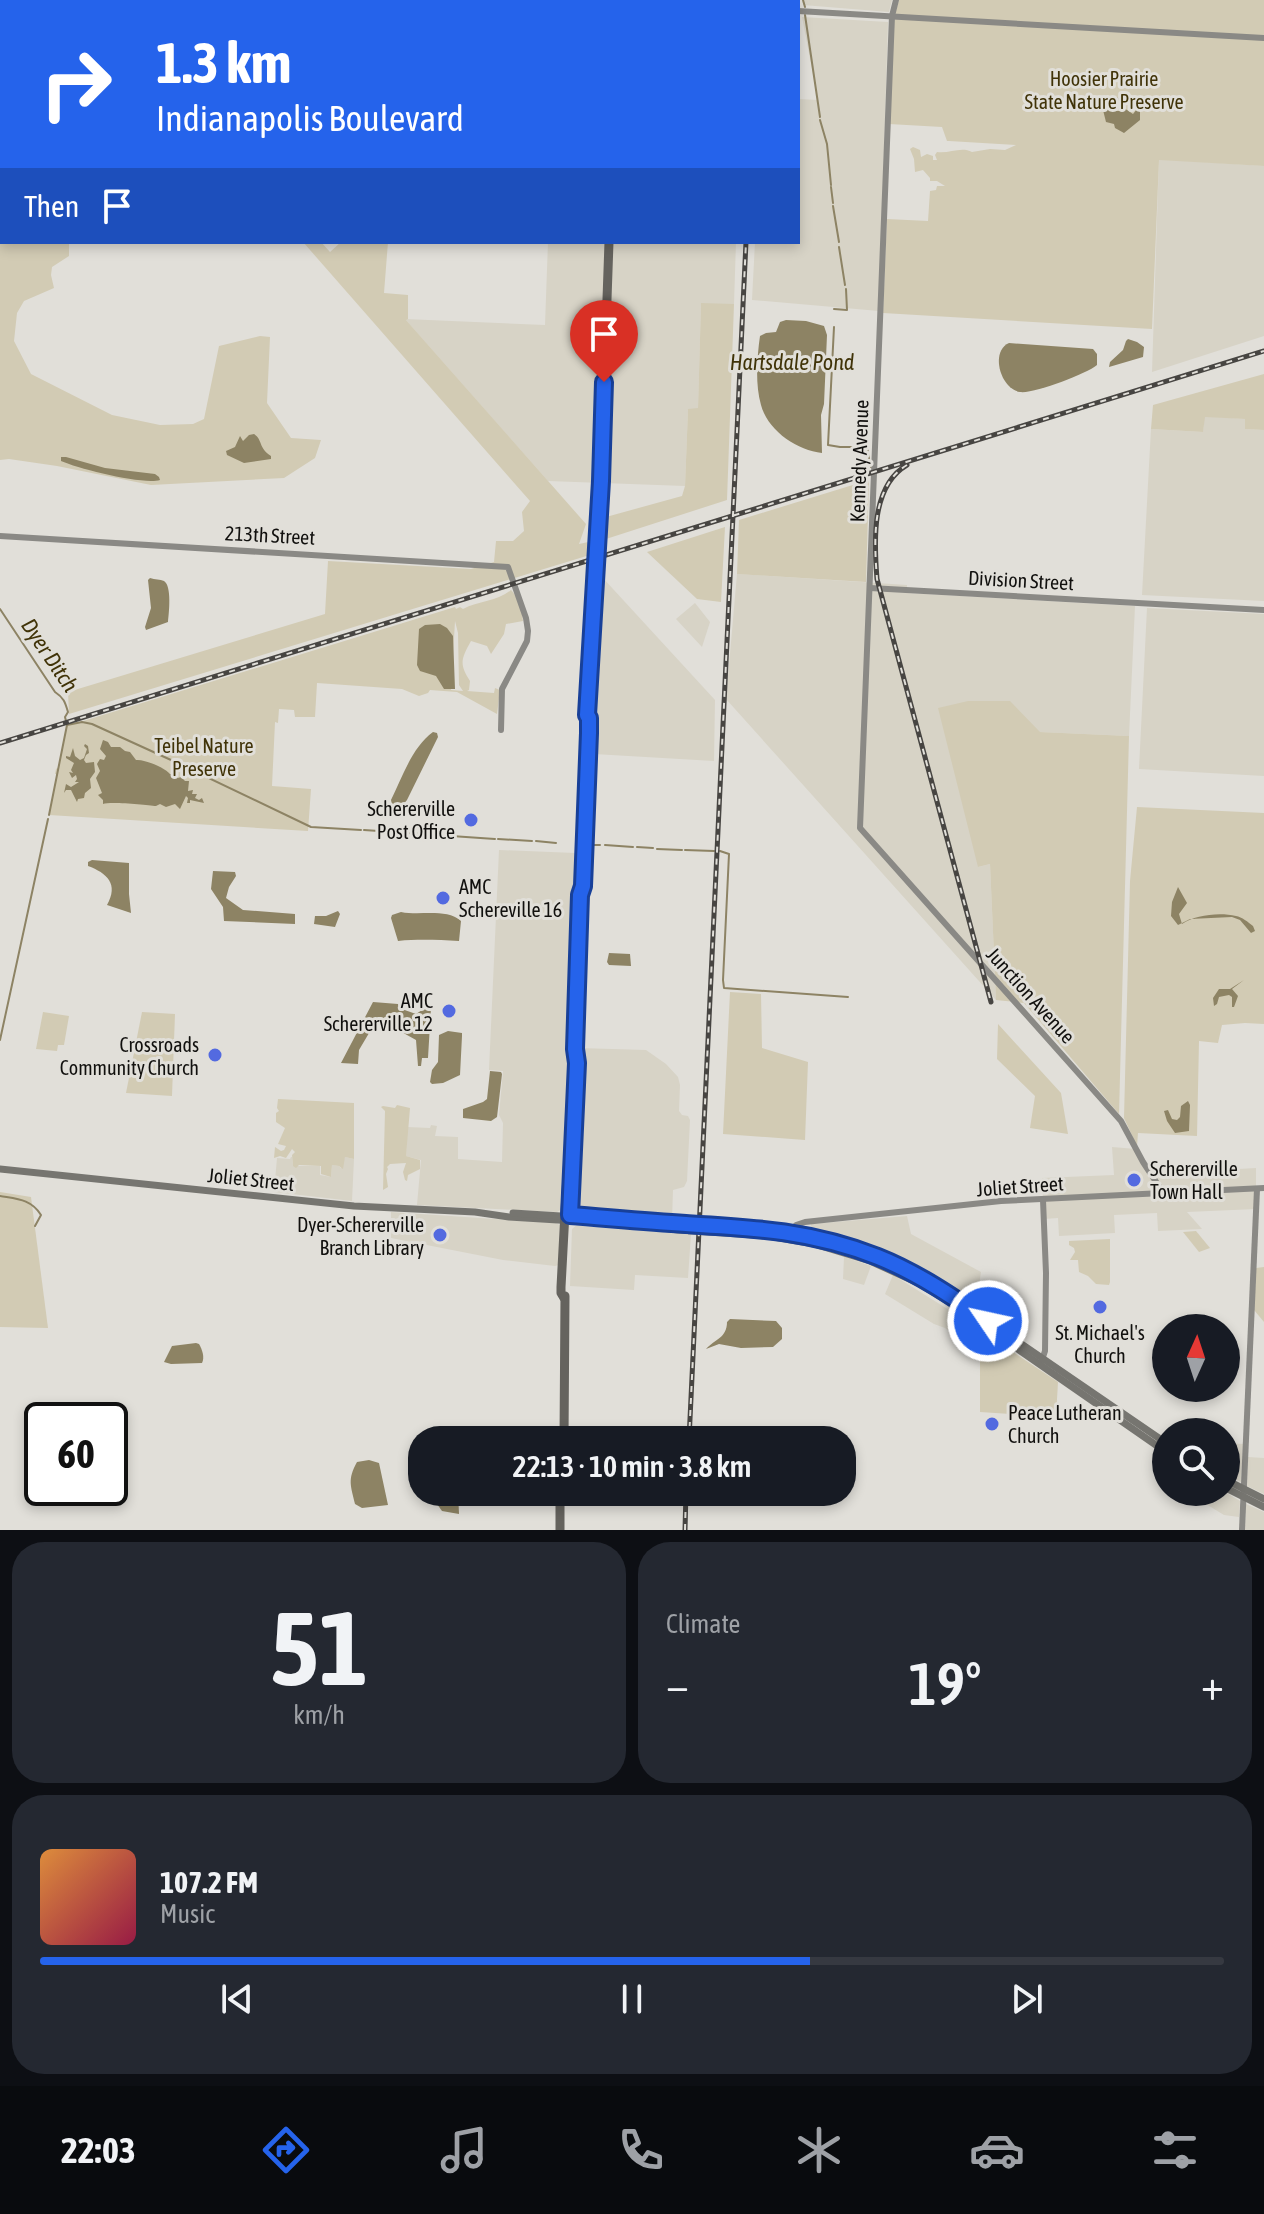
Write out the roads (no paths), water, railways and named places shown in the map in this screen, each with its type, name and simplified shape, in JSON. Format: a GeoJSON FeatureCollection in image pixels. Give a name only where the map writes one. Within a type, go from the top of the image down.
{"type":"FeatureCollection","features":[{"type":"Feature","properties":{"kind":"highway"},"geometry":{"type":"LineString","coordinates":[[564,1426],[567,1218],[577,1063],[575,1049],[587,715],[599,527],[609,244]]}},
{"type":"Feature","properties":{"kind":"highway"},"geometry":{"type":"LineString","coordinates":[[564,1298],[561,1293],[561,1269],[567,1218]]}},
{"type":"Feature","properties":{"kind":"highway"},"geometry":{"type":"LineString","coordinates":[[561,1269],[564,1269],[566,1282]]}},
{"type":"Feature","properties":{"kind":"highway"},"geometry":{"type":"LineString","coordinates":[[560,1530],[563,1506]]}},
{"type":"Feature","properties":{"kind":"main road","name":"Joliet Street"},"geometry":{"type":"LineString","coordinates":[[0,1169],[351,1205],[508,1212],[788,1235],[850,1247],[910,1272],[941,1289],[1041,1361]]}},
{"type":"Feature","properties":{"kind":"main road"},"geometry":{"type":"LineString","coordinates":[[1041,1361],[1152,1434]]}},
{"type":"Feature","properties":{"kind":"main road"},"geometry":{"type":"LineString","coordinates":[[1041,1361],[1152,1442]]}},
{"type":"Feature","properties":{"kind":"main road"},"geometry":{"type":"LineString","coordinates":[[1240,1491],[1264,1507]]}},
{"type":"Feature","properties":{"kind":"main road"},"geometry":{"type":"LineString","coordinates":[[1240,1492],[1264,1499]]}},
{"type":"Feature","properties":{"kind":"street","name":"Kennedy Avenue"},"geometry":{"type":"LineString","coordinates":[[860,828],[892,16],[896,0]]}},
{"type":"Feature","properties":{"kind":"street"},"geometry":{"type":"LineString","coordinates":[[800,11],[1264,38]]}},
{"type":"Feature","properties":{"kind":"street","name":"213th Street"},"geometry":{"type":"LineString","coordinates":[[0,536],[508,567],[528,631],[527,641],[502,689],[501,730]]}},
{"type":"Feature","properties":{"kind":"street","name":"Division Street"},"geometry":{"type":"LineString","coordinates":[[870,588],[1264,610]]}},
{"type":"Feature","properties":{"kind":"street","name":"Junction Avenue"},"geometry":{"type":"LineString","coordinates":[[860,828],[1121,1121],[1164,1194]]}},
{"type":"Feature","properties":{"kind":"street"},"geometry":{"type":"LineString","coordinates":[[1242,1530],[1260,1189]]}},
{"type":"Feature","properties":{"kind":"street","name":"Joliet Street"},"geometry":{"type":"LineString","coordinates":[[788,1235],[796,1225],[805,1222],[1001,1201],[1260,1189]]}},
{"type":"Feature","properties":{"kind":"street"},"geometry":{"type":"LineString","coordinates":[[1041,1361],[1045,1351],[1046,1273],[1043,1200]]}},
{"type":"Feature","properties":{"kind":"water"},"geometry":{"type":"Polygon","coordinates":[[[1112,96],[1120,96],[1123,100],[1110,107],[1110,111],[1122,111],[1124,108],[1133,114],[1140,110],[1140,120],[1124,133],[1114,124],[1106,122],[1102,106],[1107,105],[1112,96]]]}},
{"type":"Feature","properties":{"kind":"water","name":"Hartsdale Pond"},"geometry":{"type":"Polygon","coordinates":[[[786,320],[824,326],[827,335],[821,415],[822,453],[803,448],[785,438],[770,423],[761,405],[757,370],[760,336],[776,332],[780,322],[786,320]]]}},
{"type":"Feature","properties":{"kind":"water"},"geometry":{"type":"Polygon","coordinates":[[[1128,339],[1144,347],[1143,357],[1109,367],[1110,362],[1123,350],[1128,339]]]}},
{"type":"Feature","properties":{"kind":"water"},"geometry":{"type":"Polygon","coordinates":[[[1009,343],[1093,349],[1097,354],[1097,365],[1060,383],[1020,392],[1007,384],[1000,369],[1000,354],[1009,343]]]}},
{"type":"Feature","properties":{"kind":"water"},"geometry":{"type":"Polygon","coordinates":[[[254,434],[271,459],[244,463],[227,455],[226,451],[235,447],[240,436],[243,441],[254,434]]]}},
{"type":"Feature","properties":{"kind":"water"},"geometry":{"type":"Polygon","coordinates":[[[61,457],[105,468],[155,474],[160,480],[111,475],[61,461],[61,457]]]}},
{"type":"Feature","properties":{"kind":"water"},"geometry":{"type":"Polygon","coordinates":[[[150,578],[167,584],[169,612],[168,622],[146,630],[151,608],[150,578]]]}},
{"type":"Feature","properties":{"kind":"water"},"geometry":{"type":"Polygon","coordinates":[[[440,624],[453,636],[455,689],[444,689],[436,676],[420,671],[417,665],[419,629],[425,625],[440,624]]]}},
{"type":"Feature","properties":{"kind":"water"},"geometry":{"type":"Polygon","coordinates":[[[433,732],[438,737],[407,800],[401,807],[392,805],[391,800],[408,763],[433,732]]]}},
{"type":"Feature","properties":{"kind":"water"},"geometry":{"type":"Polygon","coordinates":[[[103,740],[111,747],[130,752],[136,760],[154,764],[189,781],[188,791],[193,790],[192,794],[197,794],[195,798],[202,798],[204,803],[190,800],[187,803],[186,796],[180,809],[175,804],[166,807],[160,804],[103,804],[98,795],[102,793],[96,778],[100,771],[97,764],[106,756],[100,749],[103,740]]]}},
{"type":"Feature","properties":{"kind":"water"},"geometry":{"type":"Polygon","coordinates":[[[85,744],[89,753],[84,760],[86,763],[94,762],[95,772],[90,779],[91,788],[77,802],[71,790],[64,793],[66,784],[71,787],[79,782],[75,782],[76,775],[72,778],[69,772],[73,773],[74,763],[66,756],[70,757],[73,748],[75,756],[80,760],[84,758],[85,744]]]}},
{"type":"Feature","properties":{"kind":"water"},"geometry":{"type":"Polygon","coordinates":[[[92,860],[129,863],[131,913],[107,905],[111,885],[106,876],[88,866],[92,860]]]}},
{"type":"Feature","properties":{"kind":"water"},"geometry":{"type":"Polygon","coordinates":[[[213,871],[235,872],[226,898],[243,910],[295,914],[295,924],[224,921],[223,907],[211,889],[213,871]]]}},
{"type":"Feature","properties":{"kind":"water"},"geometry":{"type":"Polygon","coordinates":[[[1178,887],[1187,903],[1179,914],[1182,923],[1178,925],[1171,916],[1178,887]]]}},
{"type":"Feature","properties":{"kind":"water"},"geometry":{"type":"Polygon","coordinates":[[[338,911],[340,914],[335,927],[314,924],[315,916],[338,911]]]}},
{"type":"Feature","properties":{"kind":"water"},"geometry":{"type":"Polygon","coordinates":[[[401,912],[440,913],[455,917],[461,921],[459,941],[398,941],[391,918],[401,912]]]}},
{"type":"Feature","properties":{"kind":"water"},"geometry":{"type":"Polygon","coordinates":[[[1215,914],[1236,916],[1251,924],[1255,931],[1251,933],[1240,920],[1232,917],[1192,919],[1215,914]]]}},
{"type":"Feature","properties":{"kind":"water"},"geometry":{"type":"Polygon","coordinates":[[[609,953],[630,954],[631,966],[609,965],[609,953]]]}},
{"type":"Feature","properties":{"kind":"water"},"geometry":{"type":"Polygon","coordinates":[[[1244,980],[1232,989],[1238,996],[1234,1007],[1229,995],[1219,997],[1214,1006],[1213,998],[1219,989],[1230,989],[1244,980]]]}},
{"type":"Feature","properties":{"kind":"water"},"geometry":{"type":"Polygon","coordinates":[[[373,1002],[398,1004],[399,1008],[416,1014],[431,1008],[428,1058],[422,1058],[421,1066],[418,1066],[416,1040],[389,1025],[372,1028],[359,1050],[358,1064],[341,1063],[373,1002]]]}},
{"type":"Feature","properties":{"kind":"water"},"geometry":{"type":"Polygon","coordinates":[[[448,1031],[462,1033],[460,1075],[443,1083],[432,1084],[432,1070],[438,1062],[439,1035],[448,1031]]]}},
{"type":"Feature","properties":{"kind":"water"},"geometry":{"type":"Polygon","coordinates":[[[490,1071],[502,1074],[497,1117],[491,1121],[463,1118],[463,1109],[487,1099],[490,1071]]]}},
{"type":"Feature","properties":{"kind":"water"},"geometry":{"type":"Polygon","coordinates":[[[1188,1101],[1189,1131],[1175,1133],[1164,1111],[1168,1110],[1172,1119],[1177,1120],[1181,1106],[1188,1101]]]}},
{"type":"Feature","properties":{"kind":"water"},"geometry":{"type":"Polygon","coordinates":[[[730,1319],[776,1321],[782,1328],[782,1339],[773,1347],[741,1348],[719,1344],[706,1349],[723,1335],[730,1319]]]}},
{"type":"Feature","properties":{"kind":"water"},"geometry":{"type":"Polygon","coordinates":[[[196,1343],[202,1351],[202,1363],[164,1362],[172,1346],[196,1343]]]}},
{"type":"Feature","properties":{"kind":"water"},"geometry":{"type":"Polygon","coordinates":[[[369,1460],[379,1463],[388,1505],[362,1508],[355,1504],[352,1474],[357,1462],[369,1460]]]}},
{"type":"Feature","properties":{"kind":"water"},"geometry":{"type":"Polygon","coordinates":[[[438,1506],[459,1506],[459,1514],[442,1511],[438,1506]]]}},
{"type":"Feature","properties":{"kind":"waterway"},"geometry":{"type":"LineString","coordinates":[[803,0],[805,7]]}},
{"type":"Feature","properties":{"kind":"waterway"},"geometry":{"type":"LineString","coordinates":[[805,15],[820,117]]}},
{"type":"Feature","properties":{"kind":"waterway"},"geometry":{"type":"LineString","coordinates":[[820,120],[827,144],[831,185]]}},
{"type":"Feature","properties":{"kind":"waterway"},"geometry":{"type":"LineString","coordinates":[[831,187],[833,203]]}},
{"type":"Feature","properties":{"kind":"waterway"},"geometry":{"type":"LineString","coordinates":[[833,206],[839,242]]}},
{"type":"Feature","properties":{"kind":"waterway"},"geometry":{"type":"LineString","coordinates":[[839,247],[845,285]]}},
{"type":"Feature","properties":{"kind":"waterway"},"geometry":{"type":"LineString","coordinates":[[834,309],[847,310],[846,289]]}},
{"type":"Feature","properties":{"kind":"waterway"},"geometry":{"type":"LineString","coordinates":[[834,327],[828,445],[867,447],[869,459]]}},
{"type":"Feature","properties":{"kind":"waterway"},"geometry":{"type":"LineString","coordinates":[[870,463],[871,467]]}},
{"type":"Feature","properties":{"kind":"waterway","name":"Dyer Ditch"},"geometry":{"type":"LineString","coordinates":[[0,609],[55,692],[64,700],[68,712],[49,815]]}},
{"type":"Feature","properties":{"kind":"waterway"},"geometry":{"type":"LineString","coordinates":[[67,725],[92,724],[311,827],[361,830]]}},
{"type":"Feature","properties":{"kind":"waterway","name":"Dyer Ditch"},"geometry":{"type":"LineString","coordinates":[[0,1040],[48,819]]}},
{"type":"Feature","properties":{"kind":"waterway"},"geometry":{"type":"LineString","coordinates":[[364,830],[495,839]]}},
{"type":"Feature","properties":{"kind":"waterway"},"geometry":{"type":"LineString","coordinates":[[498,839],[532,841]]}},
{"type":"Feature","properties":{"kind":"waterway"},"geometry":{"type":"LineString","coordinates":[[536,841],[556,843]]}},
{"type":"Feature","properties":{"kind":"waterway"},"geometry":{"type":"LineString","coordinates":[[590,845],[600,845]]}},
{"type":"Feature","properties":{"kind":"waterway"},"geometry":{"type":"LineString","coordinates":[[605,845],[633,847]]}},
{"type":"Feature","properties":{"kind":"waterway"},"geometry":{"type":"LineString","coordinates":[[637,847],[653,848]]}},
{"type":"Feature","properties":{"kind":"waterway"},"geometry":{"type":"LineString","coordinates":[[657,849],[682,850]]}},
{"type":"Feature","properties":{"kind":"waterway"},"geometry":{"type":"LineString","coordinates":[[685,850],[714,851]]}},
{"type":"Feature","properties":{"kind":"waterway"},"geometry":{"type":"LineString","coordinates":[[720,851],[729,854],[724,988],[848,997]]}},
{"type":"Feature","properties":{"kind":"waterway","name":"Dyer Ditch"},"geometry":{"type":"LineString","coordinates":[[0,1196],[33,1206],[41,1215],[35,1226]]}},
{"type":"Feature","properties":{"kind":"railway"},"geometry":{"type":"LineString","coordinates":[[690,1426],[746,244]]}},
{"type":"Feature","properties":{"kind":"railway"},"geometry":{"type":"LineString","coordinates":[[0,743],[1264,351]]}},
{"type":"Feature","properties":{"kind":"railway"},"geometry":{"type":"LineString","coordinates":[[907,465],[895,474],[881,500],[875,548],[877,579],[991,1002]]}},
{"type":"Feature","properties":{"kind":"railway"},"geometry":{"type":"LineString","coordinates":[[685,1530],[686,1506]]}},
{"type":"Feature","properties":{"kind":"place","name":"Schererville Post Office"},"geometry":{"type":"Point","coordinates":[471,820]}},
{"type":"Feature","properties":{"kind":"place","name":"AMC Schereville 16"},"geometry":{"type":"Point","coordinates":[443,898]}},
{"type":"Feature","properties":{"kind":"place","name":"AMC Schererville 12"},"geometry":{"type":"Point","coordinates":[449,1011]}},
{"type":"Feature","properties":{"kind":"place","name":"Crossroads Community Church"},"geometry":{"type":"Point","coordinates":[215,1055]}},
{"type":"Feature","properties":{"kind":"place","name":"Schererville Town Hall"},"geometry":{"type":"Point","coordinates":[1134,1180]}},
{"type":"Feature","properties":{"kind":"place","name":"Dyer-Schererville Branch Library"},"geometry":{"type":"Point","coordinates":[440,1235]}},
{"type":"Feature","properties":{"kind":"place","name":"St. Michael's Church"},"geometry":{"type":"Point","coordinates":[1100,1307]}},
{"type":"Feature","properties":{"kind":"place","name":"Peace Lutheran Church"},"geometry":{"type":"Point","coordinates":[992,1424]}},
{"type":"Feature","properties":{"kind":"park label","name":"Hoosier Prairie State Nature Preserve"},"geometry":{"type":"Point","coordinates":[1104,90]}},
{"type":"Feature","properties":{"kind":"park label","name":"Teibel Nature Preserve"},"geometry":{"type":"Point","coordinates":[204,756]}}]}
